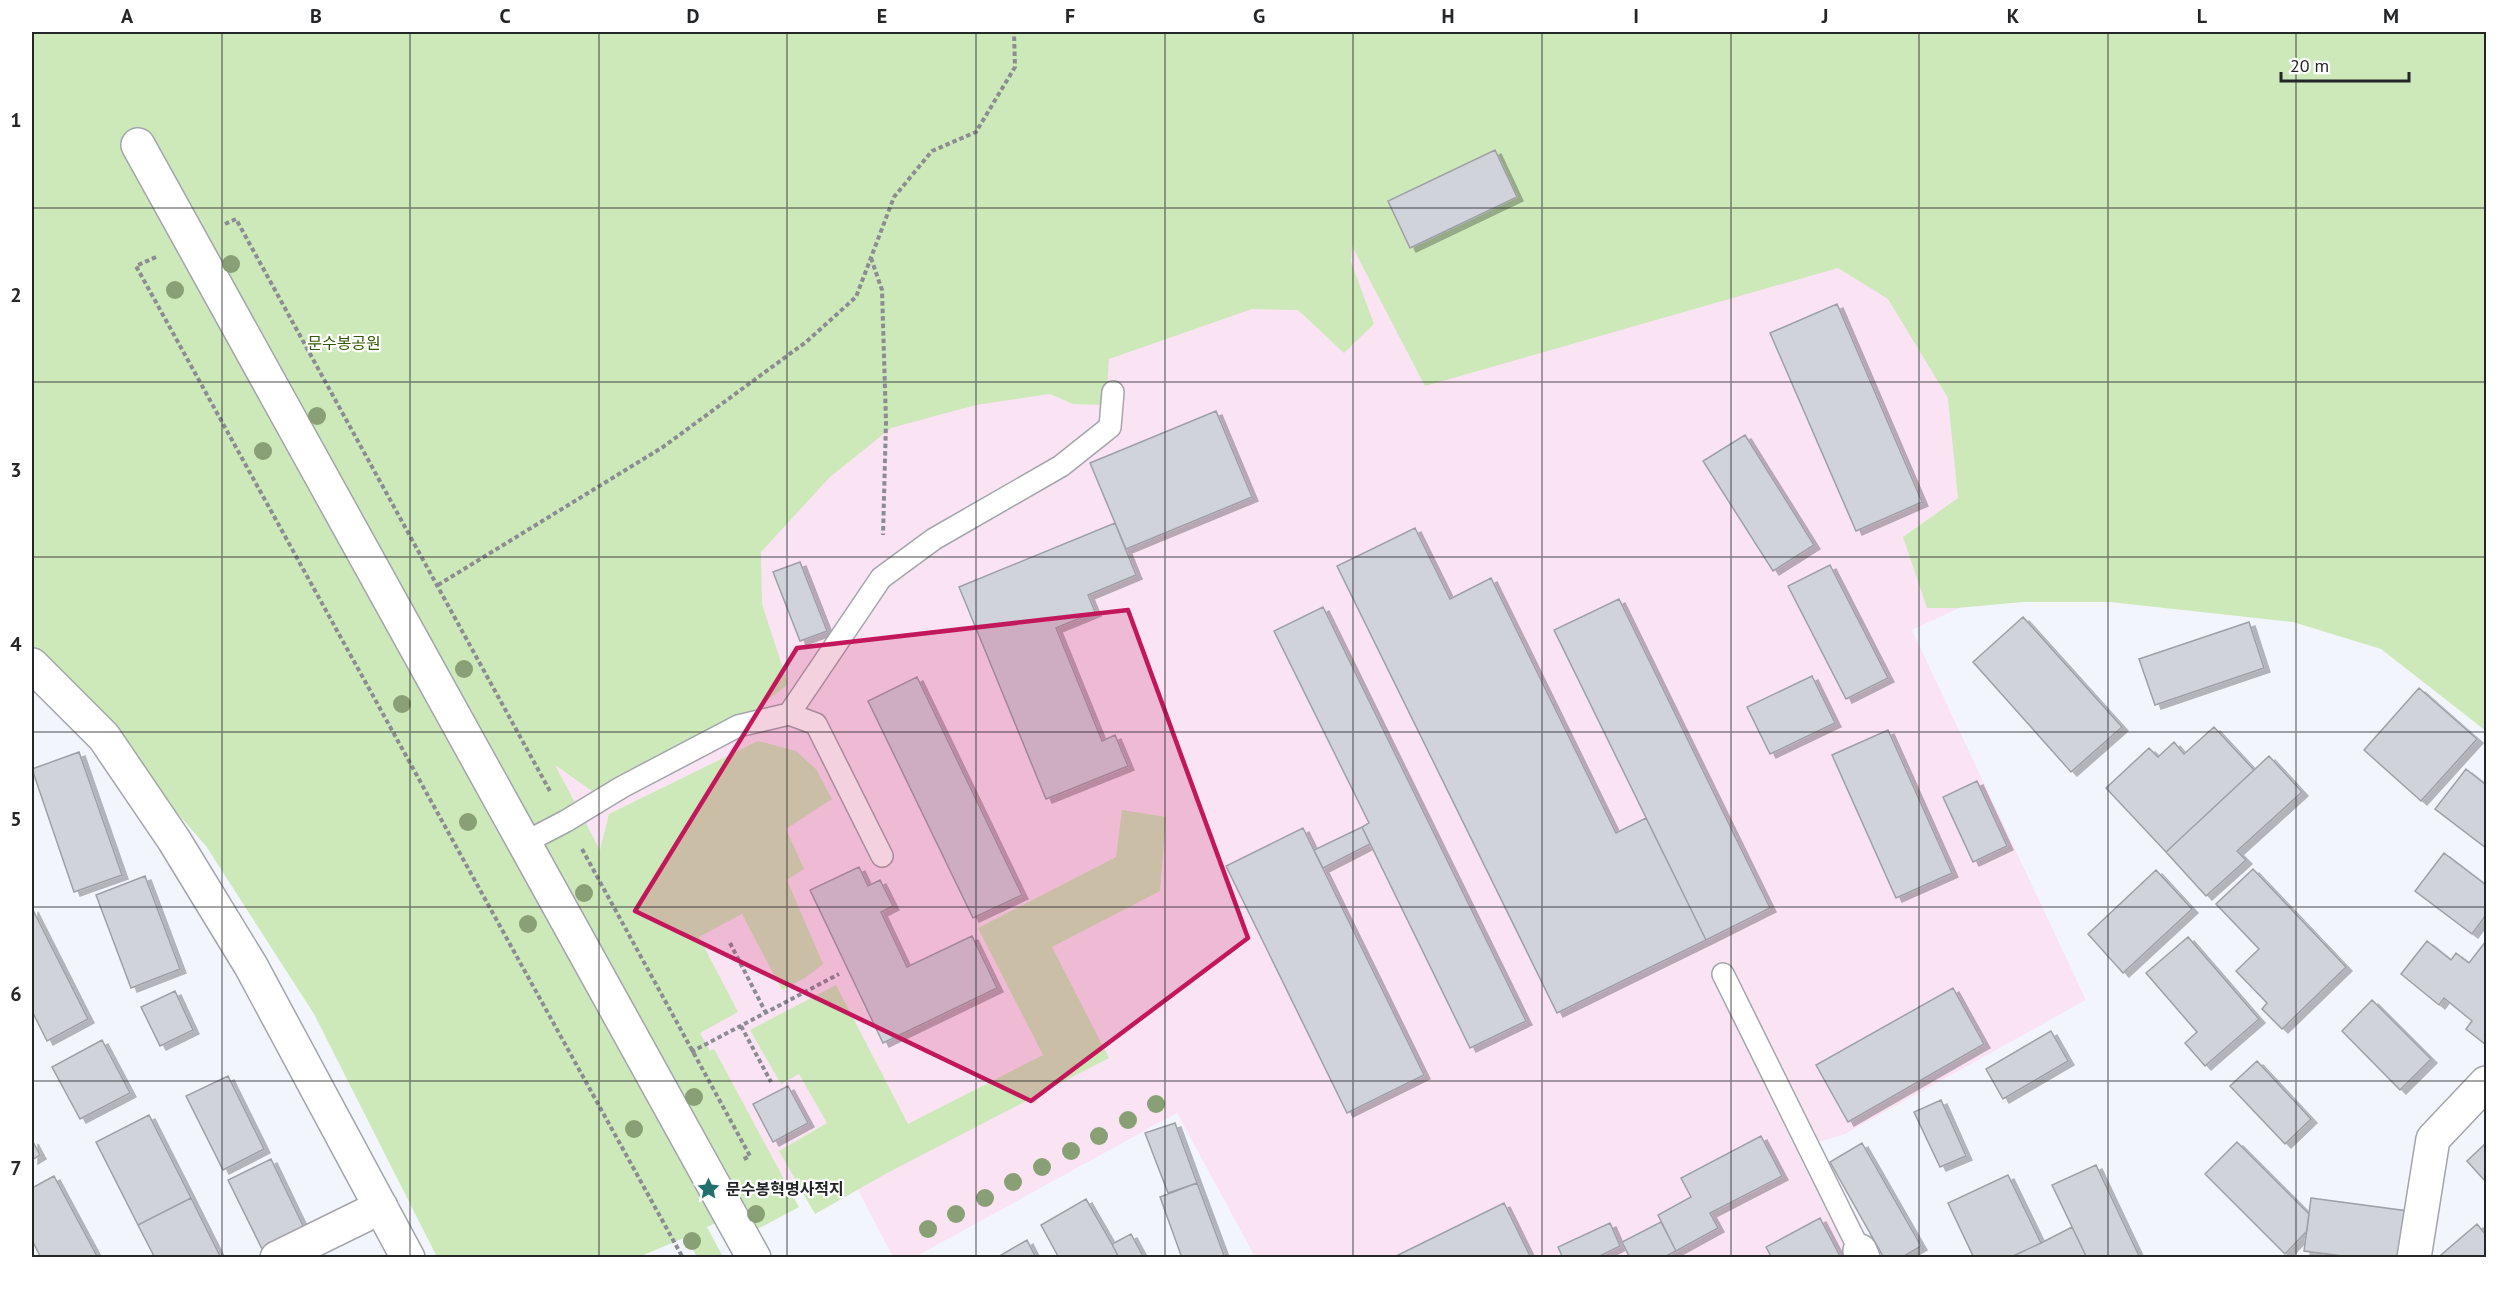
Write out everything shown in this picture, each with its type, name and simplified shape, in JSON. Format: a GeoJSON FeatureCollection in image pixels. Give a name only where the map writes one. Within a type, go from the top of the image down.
{"type":"FeatureCollection","features":[{"type":"Feature","properties":{"kind":"street"},"geometry":{"type":"LineString","coordinates":[[138,146],[754,1257]]}},
{"type":"Feature","properties":{"kind":"street"},"geometry":{"type":"LineString","coordinates":[[32,665],[104,737],[174,840],[251,966],[408,1257]]}},
{"type":"Feature","properties":{"kind":"street"},"geometry":{"type":"LineString","coordinates":[[2414,1257],[2433,1139],[2487,1083]]}},
{"type":"Feature","properties":{"kind":"street"},"geometry":{"type":"LineString","coordinates":[[277,1257],[381,1207]]}},
{"type":"Feature","properties":{"kind":"lane"},"geometry":{"type":"LineString","coordinates":[[789,714],[881,578],[933,539],[1060,466],[1110,428],[1113,392]]}},
{"type":"Feature","properties":{"kind":"lane"},"geometry":{"type":"LineString","coordinates":[[524,843],[622,787],[738,726],[789,714],[816,724],[882,856]]}},
{"type":"Feature","properties":{"kind":"lane"},"geometry":{"type":"LineString","coordinates":[[1723,974],[1862,1254]]}},
{"type":"Feature","properties":{"kind":"path"},"geometry":{"type":"LineString","coordinates":[[438,585],[663,447],[806,342],[856,297],[894,197],[932,151],[976,132],[1015,67],[1014,32]]}},
{"type":"Feature","properties":{"kind":"path"},"geometry":{"type":"LineString","coordinates":[[683,1257],[136,267],[236,219],[750,1156],[709,1178]]}},
{"type":"Feature","properties":{"kind":"path"},"geometry":{"type":"LineString","coordinates":[[871,258],[882,290],[886,422],[881,578]]}},
{"type":"Feature","properties":{"kind":"path"},"geometry":{"type":"LineString","coordinates":[[730,943],[766,1013]]}},
{"type":"Feature","properties":{"kind":"path"},"geometry":{"type":"LineString","coordinates":[[651,1073],[839,974]]}},
{"type":"Feature","properties":{"kind":"path"},"geometry":{"type":"LineString","coordinates":[[741,1026],[771,1082]]}},
{"type":"Feature","properties":{"kind":"highlighted area"},"geometry":{"type":"Polygon","coordinates":[[[1128,610],[1248,938],[1031,1101],[635,911],[797,648],[1128,610]]]}},
{"type":"Feature","properties":{"kind":"shaded area"},"geometry":{"type":"Polygon","coordinates":[[[1065,231],[1914,246],[2059,562],[1912,630],[2086,1000],[1843,1135],[1819,1142],[1874,1250],[1859,1257],[1625,1258],[1624,1254],[1617,1258],[1255,1257],[1177,1113],[915,1257],[893,1257],[846,1167],[786,1192],[481,631],[1065,231]]]}},
{"type":"Feature","properties":{"kind":"green space","name":"문수봉공원"},"geometry":{"type":"Polygon","coordinates":[[[32,32],[2486,32],[2486,731],[2381,649],[2293,622],[2110,602],[2023,602],[1957,608],[1927,608],[1903,537],[1958,498],[1948,398],[1888,299],[1838,268],[1425,386],[1352,246],[1351,262],[1374,324],[1344,353],[1298,310],[1252,309],[1109,359],[1106,405],[1073,404],[1050,394],[976,405],[891,428],[830,477],[761,552],[762,604],[788,684],[728,732],[592,791],[555,765],[600,850],[609,814],[758,741],[796,751],[816,769],[832,799],[786,829],[804,869],[787,880],[823,964],[805,978],[782,990],[742,914],[699,937],[738,1012],[700,1033],[710,1051],[714,1049],[799,1207],[752,1232],[742,1212],[707,1227],[723,1257],[697,1257],[686,1237],[639,1257],[437,1257],[314,1014],[206,846],[32,647],[32,32]]]}},
{"type":"Feature","properties":{"kind":"green space"},"geometry":{"type":"Polygon","coordinates":[[[1122,810],[1166,817],[1160,891],[1052,947],[1109,1058],[889,1172],[815,1214],[779,1151],[827,1123],[799,1074],[781,1084],[750,1030],[836,985],[908,1124],[1043,1055],[978,928],[1116,857],[1122,810]]]}},
{"type":"Feature","properties":{"kind":"building"},"geometry":{"type":"Polygon","coordinates":[[[1495,150],[1517,197],[1410,248],[1388,201],[1495,150]]]}},
{"type":"Feature","properties":{"kind":"building"},"geometry":{"type":"Polygon","coordinates":[[[1837,304],[1922,502],[1856,531],[1770,333],[1837,304]]]}},
{"type":"Feature","properties":{"kind":"building"},"geometry":{"type":"Polygon","coordinates":[[[1216,411],[1252,497],[1126,549],[1090,463],[1216,411]]]}},
{"type":"Feature","properties":{"kind":"building"},"geometry":{"type":"Polygon","coordinates":[[[1745,435],[1814,545],[1773,571],[1703,461],[1745,435]]]}},
{"type":"Feature","properties":{"kind":"building"},"geometry":{"type":"Polygon","coordinates":[[[1115,523],[1136,575],[1088,595],[1095,612],[1056,628],[1102,741],[1115,735],[1128,766],[1046,799],[959,587],[1115,523]]]}},
{"type":"Feature","properties":{"kind":"building"},"geometry":{"type":"Polygon","coordinates":[[[1415,528],[1450,599],[1491,578],[1616,833],[1646,818],[1706,940],[1557,1013],[1337,566],[1415,528]]]}},
{"type":"Feature","properties":{"kind":"building"},"geometry":{"type":"Polygon","coordinates":[[[800,562],[827,631],[800,641],[773,572],[800,562]]]}},
{"type":"Feature","properties":{"kind":"building"},"geometry":{"type":"Polygon","coordinates":[[[1830,565],[1888,678],[1846,699],[1788,586],[1830,565]]]}},
{"type":"Feature","properties":{"kind":"building"},"geometry":{"type":"Polygon","coordinates":[[[1619,599],[1770,908],[1706,940],[1554,630],[1619,599]]]}},
{"type":"Feature","properties":{"kind":"building"},"geometry":{"type":"Polygon","coordinates":[[[1323,607],[1526,1021],[1470,1048],[1362,827],[1369,823],[1274,631],[1323,607]]]}},
{"type":"Feature","properties":{"kind":"building"},"geometry":{"type":"Polygon","coordinates":[[[2023,617],[2122,727],[2071,772],[1973,662],[2023,617]]]}},
{"type":"Feature","properties":{"kind":"building"},"geometry":{"type":"Polygon","coordinates":[[[2249,622],[2264,668],[2155,705],[2139,659],[2249,622]]]}},
{"type":"Feature","properties":{"kind":"building"},"geometry":{"type":"Polygon","coordinates":[[[1812,676],[1835,723],[1770,754],[1747,707],[1812,676]]]}},
{"type":"Feature","properties":{"kind":"building"},"geometry":{"type":"Polygon","coordinates":[[[917,677],[1022,895],[973,918],[868,701],[917,677]]]}},
{"type":"Feature","properties":{"kind":"building"},"geometry":{"type":"Polygon","coordinates":[[[2419,688],[2477,739],[2421,801],[2364,750],[2419,688]]]}},
{"type":"Feature","properties":{"kind":"building"},"geometry":{"type":"Polygon","coordinates":[[[2214,727],[2254,770],[2166,852],[2106,788],[2149,748],[2158,757],[2174,742],[2184,754],[2214,727]]]}},
{"type":"Feature","properties":{"kind":"building"},"geometry":{"type":"Polygon","coordinates":[[[1888,730],[1952,873],[1896,898],[1832,755],[1888,730]]]}},
{"type":"Feature","properties":{"kind":"building"},"geometry":{"type":"Polygon","coordinates":[[[79,752],[122,875],[74,892],[32,769],[79,752]]]}},
{"type":"Feature","properties":{"kind":"building"},"geometry":{"type":"Polygon","coordinates":[[[2269,756],[2302,792],[2237,851],[2246,860],[2206,896],[2166,852],[2269,756]]]}},
{"type":"Feature","properties":{"kind":"building"},"geometry":{"type":"Polygon","coordinates":[[[2466,769],[2486,785],[2486,848],[2435,809],[2466,769]]]}},
{"type":"Feature","properties":{"kind":"building"},"geometry":{"type":"Polygon","coordinates":[[[1977,781],[2007,846],[1973,862],[1943,797],[1977,781]]]}},
{"type":"Feature","properties":{"kind":"building"},"geometry":{"type":"Polygon","coordinates":[[[1362,827],[1370,844],[1323,868],[1314,850],[1362,827]]]}},
{"type":"Feature","properties":{"kind":"building"},"geometry":{"type":"Polygon","coordinates":[[[1303,828],[1424,1075],[1347,1113],[1226,866],[1303,828]]]}},
{"type":"Feature","properties":{"kind":"building"},"geometry":{"type":"Polygon","coordinates":[[[2444,853],[2486,885],[2486,915],[2472,934],[2415,891],[2444,853]]]}},
{"type":"Feature","properties":{"kind":"building"},"geometry":{"type":"Polygon","coordinates":[[[859,867],[868,886],[880,880],[893,906],[881,912],[907,967],[972,936],[997,988],[883,1043],[810,890],[859,867]]]}},
{"type":"Feature","properties":{"kind":"building"},"geometry":{"type":"Polygon","coordinates":[[[2253,869],[2346,967],[2282,1029],[2262,1009],[2267,1003],[2236,971],[2259,949],[2216,904],[2253,869]]]}},
{"type":"Feature","properties":{"kind":"building"},"geometry":{"type":"Polygon","coordinates":[[[2156,870],[2192,909],[2123,973],[2088,934],[2156,870]]]}},
{"type":"Feature","properties":{"kind":"building"},"geometry":{"type":"Polygon","coordinates":[[[145,876],[180,969],[131,988],[96,895],[145,876]]]}},
{"type":"Feature","properties":{"kind":"building"},"geometry":{"type":"Polygon","coordinates":[[[32,908],[88,1019],[47,1041],[32,1011],[32,908]]]}},
{"type":"Feature","properties":{"kind":"building"},"geometry":{"type":"Polygon","coordinates":[[[2188,937],[2259,1019],[2205,1066],[2185,1043],[2197,1032],[2146,973],[2188,937]]]}},
{"type":"Feature","properties":{"kind":"building"},"geometry":{"type":"Polygon","coordinates":[[[2427,941],[2451,960],[2456,953],[2469,963],[2486,941],[2486,1045],[2466,1029],[2472,1021],[2444,998],[2439,1005],[2401,974],[2427,941]]]}},
{"type":"Feature","properties":{"kind":"building"},"geometry":{"type":"Polygon","coordinates":[[[1953,988],[1984,1044],[1848,1122],[1816,1065],[1953,988]]]}},
{"type":"Feature","properties":{"kind":"building"},"geometry":{"type":"Polygon","coordinates":[[[175,991],[193,1030],[160,1046],[141,1007],[175,991]]]}},
{"type":"Feature","properties":{"kind":"building"},"geometry":{"type":"Polygon","coordinates":[[[2372,1000],[2431,1059],[2400,1090],[2342,1031],[2372,1000]]]}},
{"type":"Feature","properties":{"kind":"building"},"geometry":{"type":"Polygon","coordinates":[[[2051,1031],[2068,1061],[2003,1099],[1986,1069],[2051,1031]]]}},
{"type":"Feature","properties":{"kind":"building"},"geometry":{"type":"Polygon","coordinates":[[[102,1040],[130,1093],[80,1119],[52,1067],[102,1040]]]}},
{"type":"Feature","properties":{"kind":"building"},"geometry":{"type":"Polygon","coordinates":[[[2257,1061],[2311,1119],[2285,1144],[2230,1086],[2257,1061]]]}},
{"type":"Feature","properties":{"kind":"building"},"geometry":{"type":"Polygon","coordinates":[[[228,1076],[264,1149],[223,1170],[186,1096],[228,1076]]]}},
{"type":"Feature","properties":{"kind":"building"},"geometry":{"type":"Polygon","coordinates":[[[788,1086],[808,1123],[773,1142],[753,1104],[788,1086]]]}},
{"type":"Feature","properties":{"kind":"building"},"geometry":{"type":"Polygon","coordinates":[[[1941,1100],[1966,1156],[1940,1167],[1914,1112],[1941,1100]]]}},
{"type":"Feature","properties":{"kind":"building"},"geometry":{"type":"Polygon","coordinates":[[[149,1115],[191,1198],[138,1225],[96,1142],[149,1115]]]}},
{"type":"Feature","properties":{"kind":"building"},"geometry":{"type":"Polygon","coordinates":[[[1175,1123],[1197,1183],[1168,1193],[1145,1133],[1175,1123]]]}},
{"type":"Feature","properties":{"kind":"building"},"geometry":{"type":"Polygon","coordinates":[[[1761,1136],[1782,1176],[1710,1213],[1718,1228],[1676,1251],[1658,1215],[1691,1197],[1681,1178],[1761,1136]]]}},
{"type":"Feature","properties":{"kind":"building"},"geometry":{"type":"Polygon","coordinates":[[[32,1140],[40,1155],[32,1160],[32,1140]]]}},
{"type":"Feature","properties":{"kind":"building"},"geometry":{"type":"Polygon","coordinates":[[[2237,1142],[2309,1214],[2307,1231],[2285,1254],[2205,1174],[2237,1142]]]}},
{"type":"Feature","properties":{"kind":"building"},"geometry":{"type":"Polygon","coordinates":[[[1862,1143],[1921,1246],[1901,1258],[1884,1258],[1830,1162],[1862,1143]]]}},
{"type":"Feature","properties":{"kind":"building"},"geometry":{"type":"Polygon","coordinates":[[[2486,1143],[2486,1182],[2467,1161],[2486,1143]]]}},
{"type":"Feature","properties":{"kind":"building"},"geometry":{"type":"Polygon","coordinates":[[[271,1159],[306,1232],[264,1253],[228,1180],[271,1159]]]}},
{"type":"Feature","properties":{"kind":"building"},"geometry":{"type":"Polygon","coordinates":[[[2096,1165],[2140,1258],[2087,1258],[2052,1185],[2096,1165]]]}},
{"type":"Feature","properties":{"kind":"building"},"geometry":{"type":"Polygon","coordinates":[[[2008,1175],[2041,1243],[2009,1258],[1974,1258],[1948,1203],[2008,1175]]]}},
{"type":"Feature","properties":{"kind":"building"},"geometry":{"type":"Polygon","coordinates":[[[54,1176],[98,1258],[41,1258],[32,1240],[32,1188],[54,1176]]]}},
{"type":"Feature","properties":{"kind":"building"},"geometry":{"type":"Polygon","coordinates":[[[1197,1183],[1225,1258],[1182,1258],[1160,1197],[1197,1183]]]}},
{"type":"Feature","properties":{"kind":"building"},"geometry":{"type":"Polygon","coordinates":[[[191,1198],[221,1258],[155,1258],[138,1225],[191,1198]]]}},
{"type":"Feature","properties":{"kind":"building"},"geometry":{"type":"Polygon","coordinates":[[[2311,1198],[2408,1211],[2403,1258],[2358,1258],[2304,1251],[2311,1198]]]}},
{"type":"Feature","properties":{"kind":"building"},"geometry":{"type":"Polygon","coordinates":[[[1086,1199],[1119,1258],[1059,1258],[1041,1225],[1086,1199]]]}},
{"type":"Feature","properties":{"kind":"building"},"geometry":{"type":"Polygon","coordinates":[[[1504,1203],[1531,1258],[1392,1258],[1504,1203]]]}},
{"type":"Feature","properties":{"kind":"building"},"geometry":{"type":"Polygon","coordinates":[[[1820,1218],[1841,1258],[1772,1258],[1766,1247],[1820,1218]]]}},
{"type":"Feature","properties":{"kind":"building"},"geometry":{"type":"Polygon","coordinates":[[[1661,1222],[1676,1251],[1662,1258],[1630,1258],[1622,1242],[1661,1222]]]}},
{"type":"Feature","properties":{"kind":"building"},"geometry":{"type":"Polygon","coordinates":[[[1610,1223],[1620,1246],[1596,1258],[1563,1258],[1558,1247],[1610,1223]]]}},
{"type":"Feature","properties":{"kind":"building"},"geometry":{"type":"Polygon","coordinates":[[[2477,1224],[2486,1235],[2486,1258],[2443,1258],[2441,1255],[2477,1224]]]}},
{"type":"Feature","properties":{"kind":"building"},"geometry":{"type":"Polygon","coordinates":[[[2072,1227],[2087,1258],[2009,1258],[2041,1243],[2072,1227]]]}},
{"type":"Feature","properties":{"kind":"building"},"geometry":{"type":"Polygon","coordinates":[[[1131,1234],[1144,1258],[1119,1258],[1112,1244],[1131,1234]]]}},
{"type":"Feature","properties":{"kind":"building"},"geometry":{"type":"Polygon","coordinates":[[[1027,1240],[1036,1258],[996,1258],[1027,1240]]]}},
{"type":"Feature","properties":{"kind":"place","name":"문수봉혁명사적지"},"geometry":{"type":"Point","coordinates":[708,1189]}}]}
